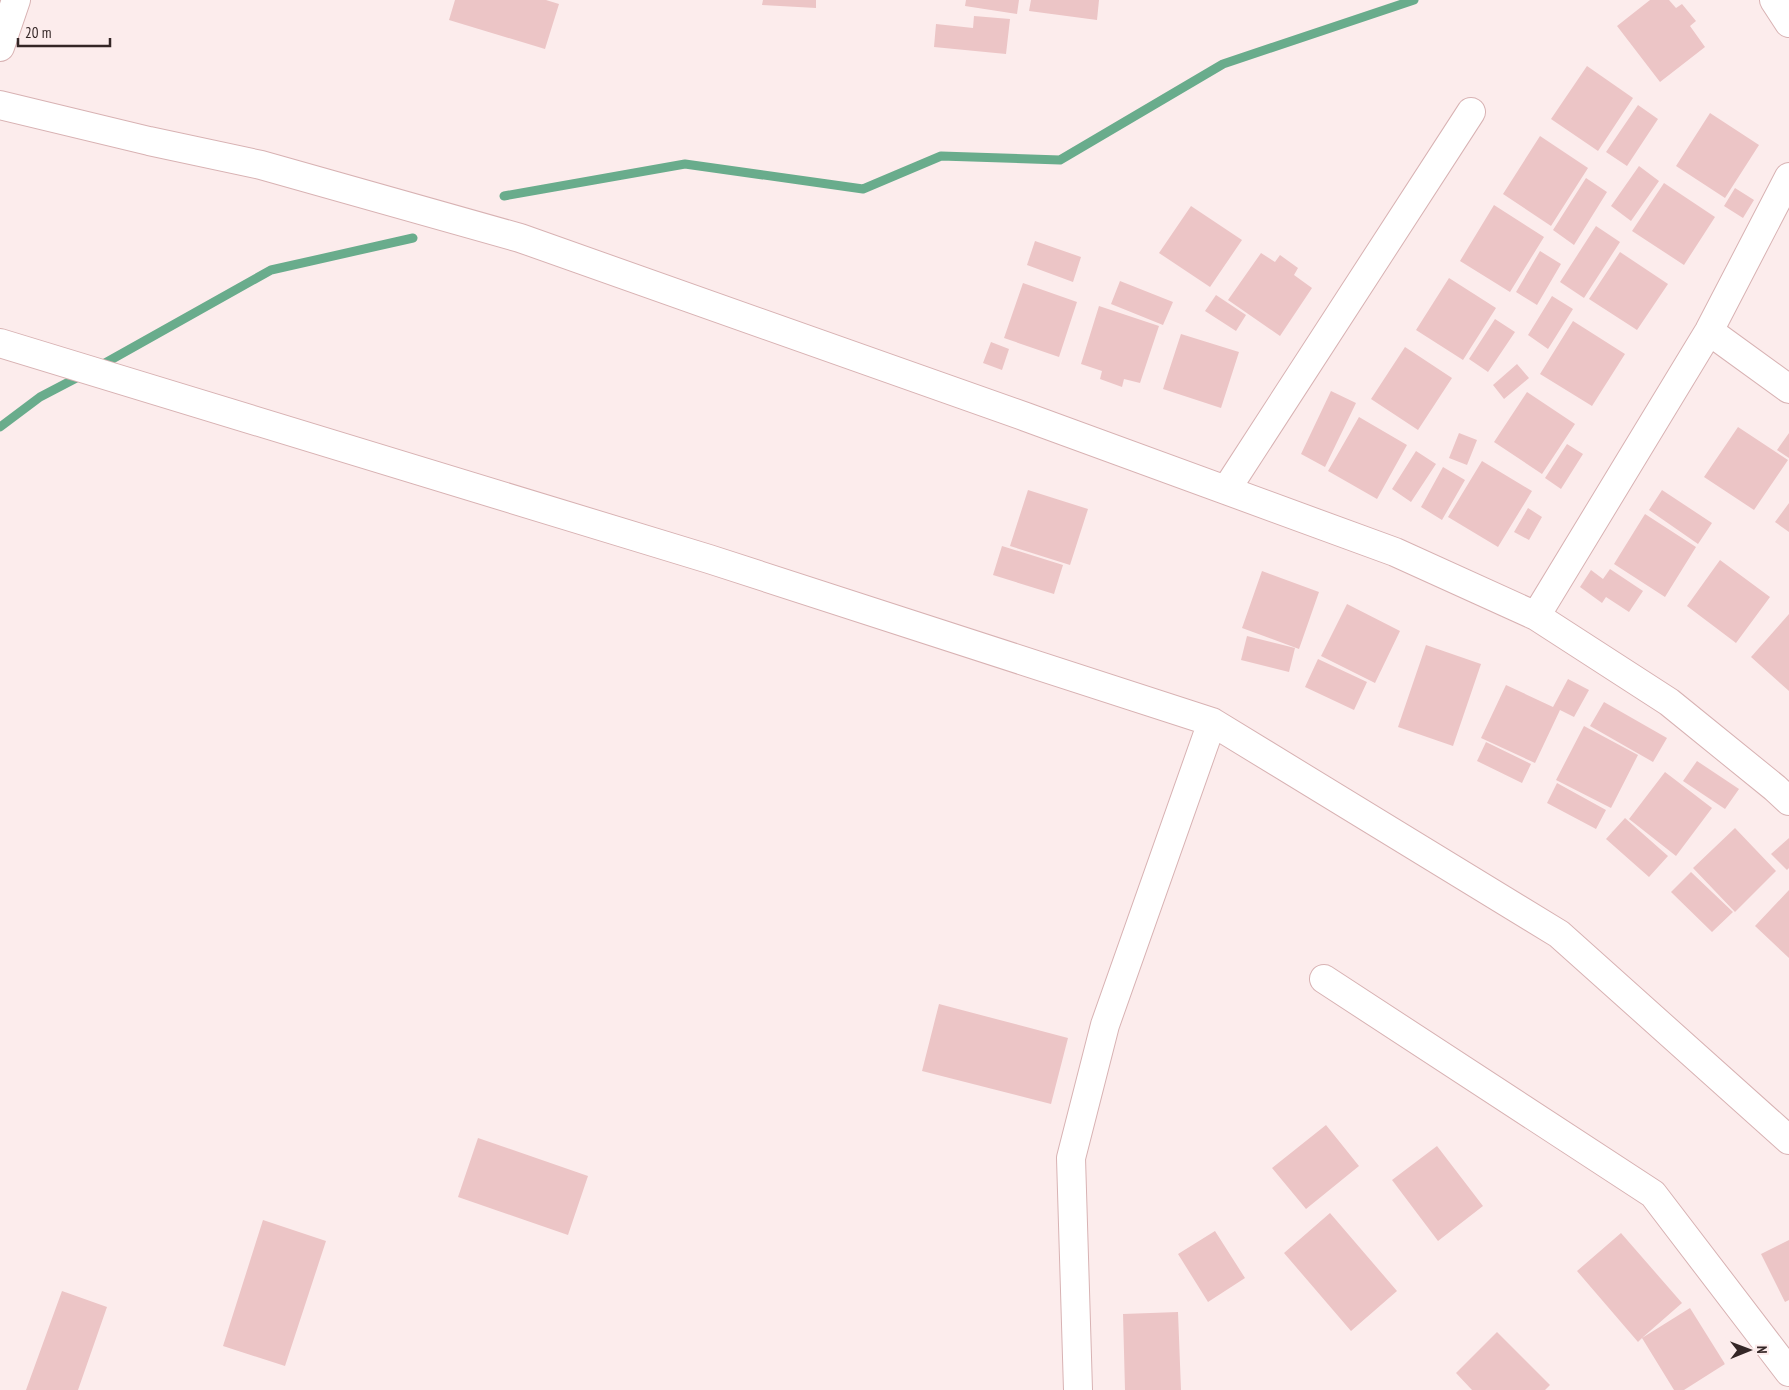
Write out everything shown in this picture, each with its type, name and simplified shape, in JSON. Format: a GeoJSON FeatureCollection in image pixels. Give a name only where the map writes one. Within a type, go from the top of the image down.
{"type":"FeatureCollection","features":[{"type":"Feature","properties":{"kind":"street"},"geometry":{"type":"LineString","coordinates":[[0,47],[16,0]]}},
{"type":"Feature","properties":{"kind":"street"},"geometry":{"type":"LineString","coordinates":[[1774,0],[1789,23]]}},
{"type":"Feature","properties":{"kind":"street"},"geometry":{"type":"LineString","coordinates":[[0,105],[140,139],[261,165],[520,238],[1395,552],[1536,616],[1668,702],[1789,801]]}},
{"type":"Feature","properties":{"kind":"street"},"geometry":{"type":"LineString","coordinates":[[1226,490],[1471,112]]}},
{"type":"Feature","properties":{"kind":"street"},"geometry":{"type":"LineString","coordinates":[[1536,616],[1709,331],[1789,177]]}},
{"type":"Feature","properties":{"kind":"street"},"geometry":{"type":"LineString","coordinates":[[1709,331],[1789,389]]}},
{"type":"Feature","properties":{"kind":"street"},"geometry":{"type":"LineString","coordinates":[[0,343],[709,559],[1212,722],[1559,934],[1789,1140]]}},
{"type":"Feature","properties":{"kind":"street"},"geometry":{"type":"LineString","coordinates":[[1078,1390],[1071,1158],[1105,1025],[1212,722]]}},
{"type":"Feature","properties":{"kind":"street"},"geometry":{"type":"LineString","coordinates":[[1324,979],[1653,1194],[1789,1372]]}},
{"type":"Feature","properties":{"kind":"building"},"geometry":{"type":"Polygon","coordinates":[[[455,0],[546,0],[559,4],[545,49],[449,20],[455,0]]]}},
{"type":"Feature","properties":{"kind":"building"},"geometry":{"type":"Polygon","coordinates":[[[763,0],[816,0],[816,8],[762,5],[763,0]]]}},
{"type":"Feature","properties":{"kind":"building"},"geometry":{"type":"Polygon","coordinates":[[[966,0],[1019,0],[1017,14],[965,6],[966,0]]]}},
{"type":"Feature","properties":{"kind":"building"},"geometry":{"type":"Polygon","coordinates":[[[1031,0],[1099,0],[1097,20],[1029,11],[1031,0]]]}},
{"type":"Feature","properties":{"kind":"building"},"geometry":{"type":"Polygon","coordinates":[[[1650,0],[1669,0],[1676,8],[1682,4],[1696,21],[1690,26],[1705,47],[1660,82],[1617,26],[1650,0]]]}},
{"type":"Feature","properties":{"kind":"building"},"geometry":{"type":"Polygon","coordinates":[[[974,16],[1010,19],[1006,54],[934,47],[936,24],[973,28],[974,16]]]}},
{"type":"Feature","properties":{"kind":"building"},"geometry":{"type":"Polygon","coordinates":[[[1587,66],[1633,98],[1598,151],[1551,119],[1587,66]]]}},
{"type":"Feature","properties":{"kind":"building"},"geometry":{"type":"Polygon","coordinates":[[[1638,105],[1658,119],[1627,166],[1606,152],[1638,105]]]}},
{"type":"Feature","properties":{"kind":"building"},"geometry":{"type":"Polygon","coordinates":[[[1710,113],[1759,145],[1725,198],[1676,166],[1710,113]]]}},
{"type":"Feature","properties":{"kind":"building"},"geometry":{"type":"Polygon","coordinates":[[[1540,136],[1588,168],[1551,226],[1503,194],[1540,136]]]}},
{"type":"Feature","properties":{"kind":"building"},"geometry":{"type":"Polygon","coordinates":[[[1639,166],[1659,181],[1631,221],[1611,206],[1639,166]]]}},
{"type":"Feature","properties":{"kind":"building"},"geometry":{"type":"Polygon","coordinates":[[[1586,178],[1607,192],[1574,245],[1553,230],[1586,178]]]}},
{"type":"Feature","properties":{"kind":"building"},"geometry":{"type":"Polygon","coordinates":[[[1664,183],[1715,217],[1684,265],[1632,231],[1664,183]]]}},
{"type":"Feature","properties":{"kind":"building"},"geometry":{"type":"Polygon","coordinates":[[[1735,188],[1754,200],[1743,218],[1724,206],[1735,188]]]}},
{"type":"Feature","properties":{"kind":"building"},"geometry":{"type":"Polygon","coordinates":[[[1494,205],[1544,237],[1510,292],[1460,261],[1494,205]]]}},
{"type":"Feature","properties":{"kind":"building"},"geometry":{"type":"Polygon","coordinates":[[[1191,206],[1242,240],[1210,287],[1159,253],[1191,206]]]}},
{"type":"Feature","properties":{"kind":"building"},"geometry":{"type":"Polygon","coordinates":[[[1596,226],[1620,242],[1584,298],[1560,282],[1596,226]]]}},
{"type":"Feature","properties":{"kind":"building"},"geometry":{"type":"Polygon","coordinates":[[[1035,241],[1081,257],[1073,282],[1027,265],[1035,241]]]}},
{"type":"Feature","properties":{"kind":"building"},"geometry":{"type":"Polygon","coordinates":[[[1540,251],[1561,264],[1537,305],[1516,292],[1540,251]]]}},
{"type":"Feature","properties":{"kind":"building"},"geometry":{"type":"Polygon","coordinates":[[[1620,252],[1668,284],[1637,330],[1589,299],[1620,252]]]}},
{"type":"Feature","properties":{"kind":"building"},"geometry":{"type":"Polygon","coordinates":[[[1261,253],[1275,262],[1280,255],[1298,268],[1294,275],[1312,288],[1280,336],[1228,300],[1261,253]]]}},
{"type":"Feature","properties":{"kind":"building"},"geometry":{"type":"Polygon","coordinates":[[[1449,278],[1496,308],[1463,360],[1416,330],[1449,278]]]}},
{"type":"Feature","properties":{"kind":"building"},"geometry":{"type":"Polygon","coordinates":[[[1120,281],[1173,302],[1163,325],[1111,304],[1120,281]]]}},
{"type":"Feature","properties":{"kind":"building"},"geometry":{"type":"Polygon","coordinates":[[[1023,283],[1077,302],[1059,357],[1004,338],[1023,283]]]}},
{"type":"Feature","properties":{"kind":"building"},"geometry":{"type":"Polygon","coordinates":[[[1216,295],[1246,315],[1236,331],[1205,311],[1216,295]]]}},
{"type":"Feature","properties":{"kind":"building"},"geometry":{"type":"Polygon","coordinates":[[[1552,296],[1573,309],[1548,349],[1528,335],[1552,296]]]}},
{"type":"Feature","properties":{"kind":"building"},"geometry":{"type":"Polygon","coordinates":[[[1099,306],[1159,326],[1140,383],[1124,379],[1122,387],[1100,379],[1102,371],[1081,364],[1099,306]]]}},
{"type":"Feature","properties":{"kind":"building"},"geometry":{"type":"Polygon","coordinates":[[[1495,319],[1515,332],[1488,372],[1469,359],[1495,319]]]}},
{"type":"Feature","properties":{"kind":"building"},"geometry":{"type":"Polygon","coordinates":[[[1573,321],[1625,354],[1592,406],[1540,374],[1573,321]]]}},
{"type":"Feature","properties":{"kind":"building"},"geometry":{"type":"Polygon","coordinates":[[[1181,334],[1239,352],[1221,408],[1163,389],[1181,334]]]}},
{"type":"Feature","properties":{"kind":"building"},"geometry":{"type":"Polygon","coordinates":[[[991,342],[1009,349],[1002,370],[983,363],[991,342]]]}},
{"type":"Feature","properties":{"kind":"building"},"geometry":{"type":"Polygon","coordinates":[[[1405,347],[1452,378],[1418,430],[1371,399],[1405,347]]]}},
{"type":"Feature","properties":{"kind":"building"},"geometry":{"type":"Polygon","coordinates":[[[1517,364],[1529,378],[1504,399],[1493,385],[1517,364]]]}},
{"type":"Feature","properties":{"kind":"building"},"geometry":{"type":"Polygon","coordinates":[[[1331,391],[1356,403],[1325,467],[1301,454],[1331,391]]]}},
{"type":"Feature","properties":{"kind":"building"},"geometry":{"type":"Polygon","coordinates":[[[1527,392],[1575,424],[1542,474],[1494,442],[1527,392]]]}},
{"type":"Feature","properties":{"kind":"building"},"geometry":{"type":"Polygon","coordinates":[[[1359,417],[1407,445],[1377,499],[1328,471],[1359,417]]]}},
{"type":"Feature","properties":{"kind":"building"},"geometry":{"type":"Polygon","coordinates":[[[1738,427],[1788,460],[1754,510],[1704,477],[1738,427]]]}},
{"type":"Feature","properties":{"kind":"building"},"geometry":{"type":"Polygon","coordinates":[[[1459,433],[1477,440],[1467,465],[1449,458],[1459,433]]]}},
{"type":"Feature","properties":{"kind":"building"},"geometry":{"type":"Polygon","coordinates":[[[1789,433],[1789,458],[1777,450],[1789,433]]]}},
{"type":"Feature","properties":{"kind":"building"},"geometry":{"type":"Polygon","coordinates":[[[1567,444],[1583,454],[1561,489],[1545,478],[1567,444]]]}},
{"type":"Feature","properties":{"kind":"building"},"geometry":{"type":"Polygon","coordinates":[[[1416,451],[1436,464],[1411,502],[1392,489],[1416,451]]]}},
{"type":"Feature","properties":{"kind":"building"},"geometry":{"type":"Polygon","coordinates":[[[1482,461],[1532,491],[1498,547],[1448,517],[1482,461]]]}},
{"type":"Feature","properties":{"kind":"building"},"geometry":{"type":"Polygon","coordinates":[[[1443,467],[1465,480],[1442,520],[1421,507],[1443,467]]]}},
{"type":"Feature","properties":{"kind":"building"},"geometry":{"type":"Polygon","coordinates":[[[1028,490],[1088,509],[1070,565],[1010,546],[1028,490]]]}},
{"type":"Feature","properties":{"kind":"building"},"geometry":{"type":"Polygon","coordinates":[[[1662,490],[1712,523],[1698,544],[1649,510],[1662,490]]]}},
{"type":"Feature","properties":{"kind":"building"},"geometry":{"type":"Polygon","coordinates":[[[1789,503],[1789,532],[1775,522],[1789,503]]]}},
{"type":"Feature","properties":{"kind":"building"},"geometry":{"type":"Polygon","coordinates":[[[1528,508],[1542,517],[1529,540],[1514,532],[1528,508]]]}},
{"type":"Feature","properties":{"kind":"building"},"geometry":{"type":"Polygon","coordinates":[[[1645,514],[1696,547],[1665,597],[1614,564],[1645,514]]]}},
{"type":"Feature","properties":{"kind":"building"},"geometry":{"type":"Polygon","coordinates":[[[1002,546],[1063,565],[1054,594],[993,575],[1002,546]]]}},
{"type":"Feature","properties":{"kind":"building"},"geometry":{"type":"Polygon","coordinates":[[[1720,560],[1770,597],[1736,643],[1687,606],[1720,560]]]}},
{"type":"Feature","properties":{"kind":"building"},"geometry":{"type":"Polygon","coordinates":[[[1610,569],[1643,591],[1629,612],[1606,597],[1602,603],[1580,587],[1591,570],[1603,579],[1610,569]]]}},
{"type":"Feature","properties":{"kind":"building"},"geometry":{"type":"Polygon","coordinates":[[[1262,571],[1319,592],[1299,649],[1242,628],[1262,571]]]}},
{"type":"Feature","properties":{"kind":"building"},"geometry":{"type":"Polygon","coordinates":[[[1347,604],[1400,631],[1375,683],[1321,656],[1347,604]]]}},
{"type":"Feature","properties":{"kind":"building"},"geometry":{"type":"Polygon","coordinates":[[[1789,614],[1789,691],[1751,657],[1789,614]]]}},
{"type":"Feature","properties":{"kind":"building"},"geometry":{"type":"Polygon","coordinates":[[[1247,636],[1295,648],[1289,672],[1241,660],[1247,636]]]}},
{"type":"Feature","properties":{"kind":"building"},"geometry":{"type":"Polygon","coordinates":[[[1426,645],[1481,664],[1453,746],[1398,727],[1426,645]]]}},
{"type":"Feature","properties":{"kind":"building"},"geometry":{"type":"Polygon","coordinates":[[[1318,659],[1367,682],[1354,710],[1305,687],[1318,659]]]}},
{"type":"Feature","properties":{"kind":"building"},"geometry":{"type":"Polygon","coordinates":[[[1568,679],[1589,690],[1574,717],[1560,710],[1535,763],[1481,738],[1506,685],[1553,707],[1568,679]]]}},
{"type":"Feature","properties":{"kind":"building"},"geometry":{"type":"Polygon","coordinates":[[[1604,702],[1667,738],[1653,762],[1590,726],[1604,702]]]}},
{"type":"Feature","properties":{"kind":"building"},"geometry":{"type":"Polygon","coordinates":[[[1584,726],[1638,755],[1611,808],[1556,780],[1584,726]]]}},
{"type":"Feature","properties":{"kind":"building"},"geometry":{"type":"Polygon","coordinates":[[[1486,742],[1531,764],[1522,783],[1477,761],[1486,742]]]}},
{"type":"Feature","properties":{"kind":"building"},"geometry":{"type":"Polygon","coordinates":[[[1697,761],[1739,789],[1725,809],[1683,781],[1697,761]]]}},
{"type":"Feature","properties":{"kind":"building"},"geometry":{"type":"Polygon","coordinates":[[[1665,772],[1712,808],[1676,856],[1629,819],[1665,772]]]}},
{"type":"Feature","properties":{"kind":"building"},"geometry":{"type":"Polygon","coordinates":[[[1557,783],[1606,810],[1596,829],[1547,803],[1557,783]]]}},
{"type":"Feature","properties":{"kind":"building"},"geometry":{"type":"Polygon","coordinates":[[[1625,818],[1668,856],[1649,877],[1606,839],[1625,818]]]}},
{"type":"Feature","properties":{"kind":"building"},"geometry":{"type":"Polygon","coordinates":[[[1735,828],[1776,871],[1735,912],[1693,868],[1735,828]]]}},
{"type":"Feature","properties":{"kind":"building"},"geometry":{"type":"Polygon","coordinates":[[[1789,838],[1789,868],[1787,870],[1771,854],[1789,838]]]}},
{"type":"Feature","properties":{"kind":"building"},"geometry":{"type":"Polygon","coordinates":[[[1691,872],[1733,912],[1712,932],[1671,892],[1691,872]]]}},
{"type":"Feature","properties":{"kind":"building"},"geometry":{"type":"Polygon","coordinates":[[[1789,890],[1789,958],[1755,926],[1789,890]]]}},
{"type":"Feature","properties":{"kind":"building"},"geometry":{"type":"Polygon","coordinates":[[[939,1004],[1068,1038],[1051,1104],[922,1071],[939,1004]]]}},
{"type":"Feature","properties":{"kind":"building"},"geometry":{"type":"Polygon","coordinates":[[[1326,1125],[1359,1166],[1306,1209],[1272,1168],[1326,1125]]]}},
{"type":"Feature","properties":{"kind":"building"},"geometry":{"type":"Polygon","coordinates":[[[478,1138],[588,1176],[568,1235],[458,1197],[478,1138]]]}},
{"type":"Feature","properties":{"kind":"building"},"geometry":{"type":"Polygon","coordinates":[[[1437,1146],[1483,1206],[1438,1241],[1392,1180],[1437,1146]]]}},
{"type":"Feature","properties":{"kind":"building"},"geometry":{"type":"Polygon","coordinates":[[[1330,1213],[1397,1291],[1351,1331],[1284,1253],[1330,1213]]]}},
{"type":"Feature","properties":{"kind":"building"},"geometry":{"type":"Polygon","coordinates":[[[263,1220],[326,1241],[285,1366],[223,1346],[263,1220]]]}},
{"type":"Feature","properties":{"kind":"building"},"geometry":{"type":"Polygon","coordinates":[[[1215,1231],[1245,1278],[1208,1302],[1178,1254],[1215,1231]]]}},
{"type":"Feature","properties":{"kind":"building"},"geometry":{"type":"Polygon","coordinates":[[[1621,1233],[1682,1303],[1638,1342],[1577,1271],[1621,1233]]]}},
{"type":"Feature","properties":{"kind":"building"},"geometry":{"type":"Polygon","coordinates":[[[1789,1240],[1789,1300],[1785,1302],[1761,1254],[1789,1240]]]}},
{"type":"Feature","properties":{"kind":"building"},"geometry":{"type":"Polygon","coordinates":[[[62,1291],[107,1307],[78,1390],[26,1390],[62,1291]]]}},
{"type":"Feature","properties":{"kind":"building"},"geometry":{"type":"Polygon","coordinates":[[[1690,1308],[1725,1364],[1684,1390],[1674,1390],[1642,1338],[1690,1308]]]}},
{"type":"Feature","properties":{"kind":"building"},"geometry":{"type":"Polygon","coordinates":[[[1178,1312],[1181,1390],[1125,1390],[1123,1314],[1178,1312]]]}},
{"type":"Feature","properties":{"kind":"building"},"geometry":{"type":"Polygon","coordinates":[[[1497,1332],[1550,1385],[1545,1390],[1472,1390],[1456,1373],[1497,1332]]]}},
{"type":"Feature","properties":{"kind":"waterway"},"geometry":{"type":"LineString","coordinates":[[504,196],[685,164],[863,189],[941,156],[1060,160],[1223,64],[1414,0]]}},
{"type":"Feature","properties":{"kind":"waterway"},"geometry":{"type":"LineString","coordinates":[[98,367],[271,270],[413,238]]}},
{"type":"Feature","properties":{"kind":"waterway"},"geometry":{"type":"LineString","coordinates":[[0,427],[40,397],[84,374]]}}]}
